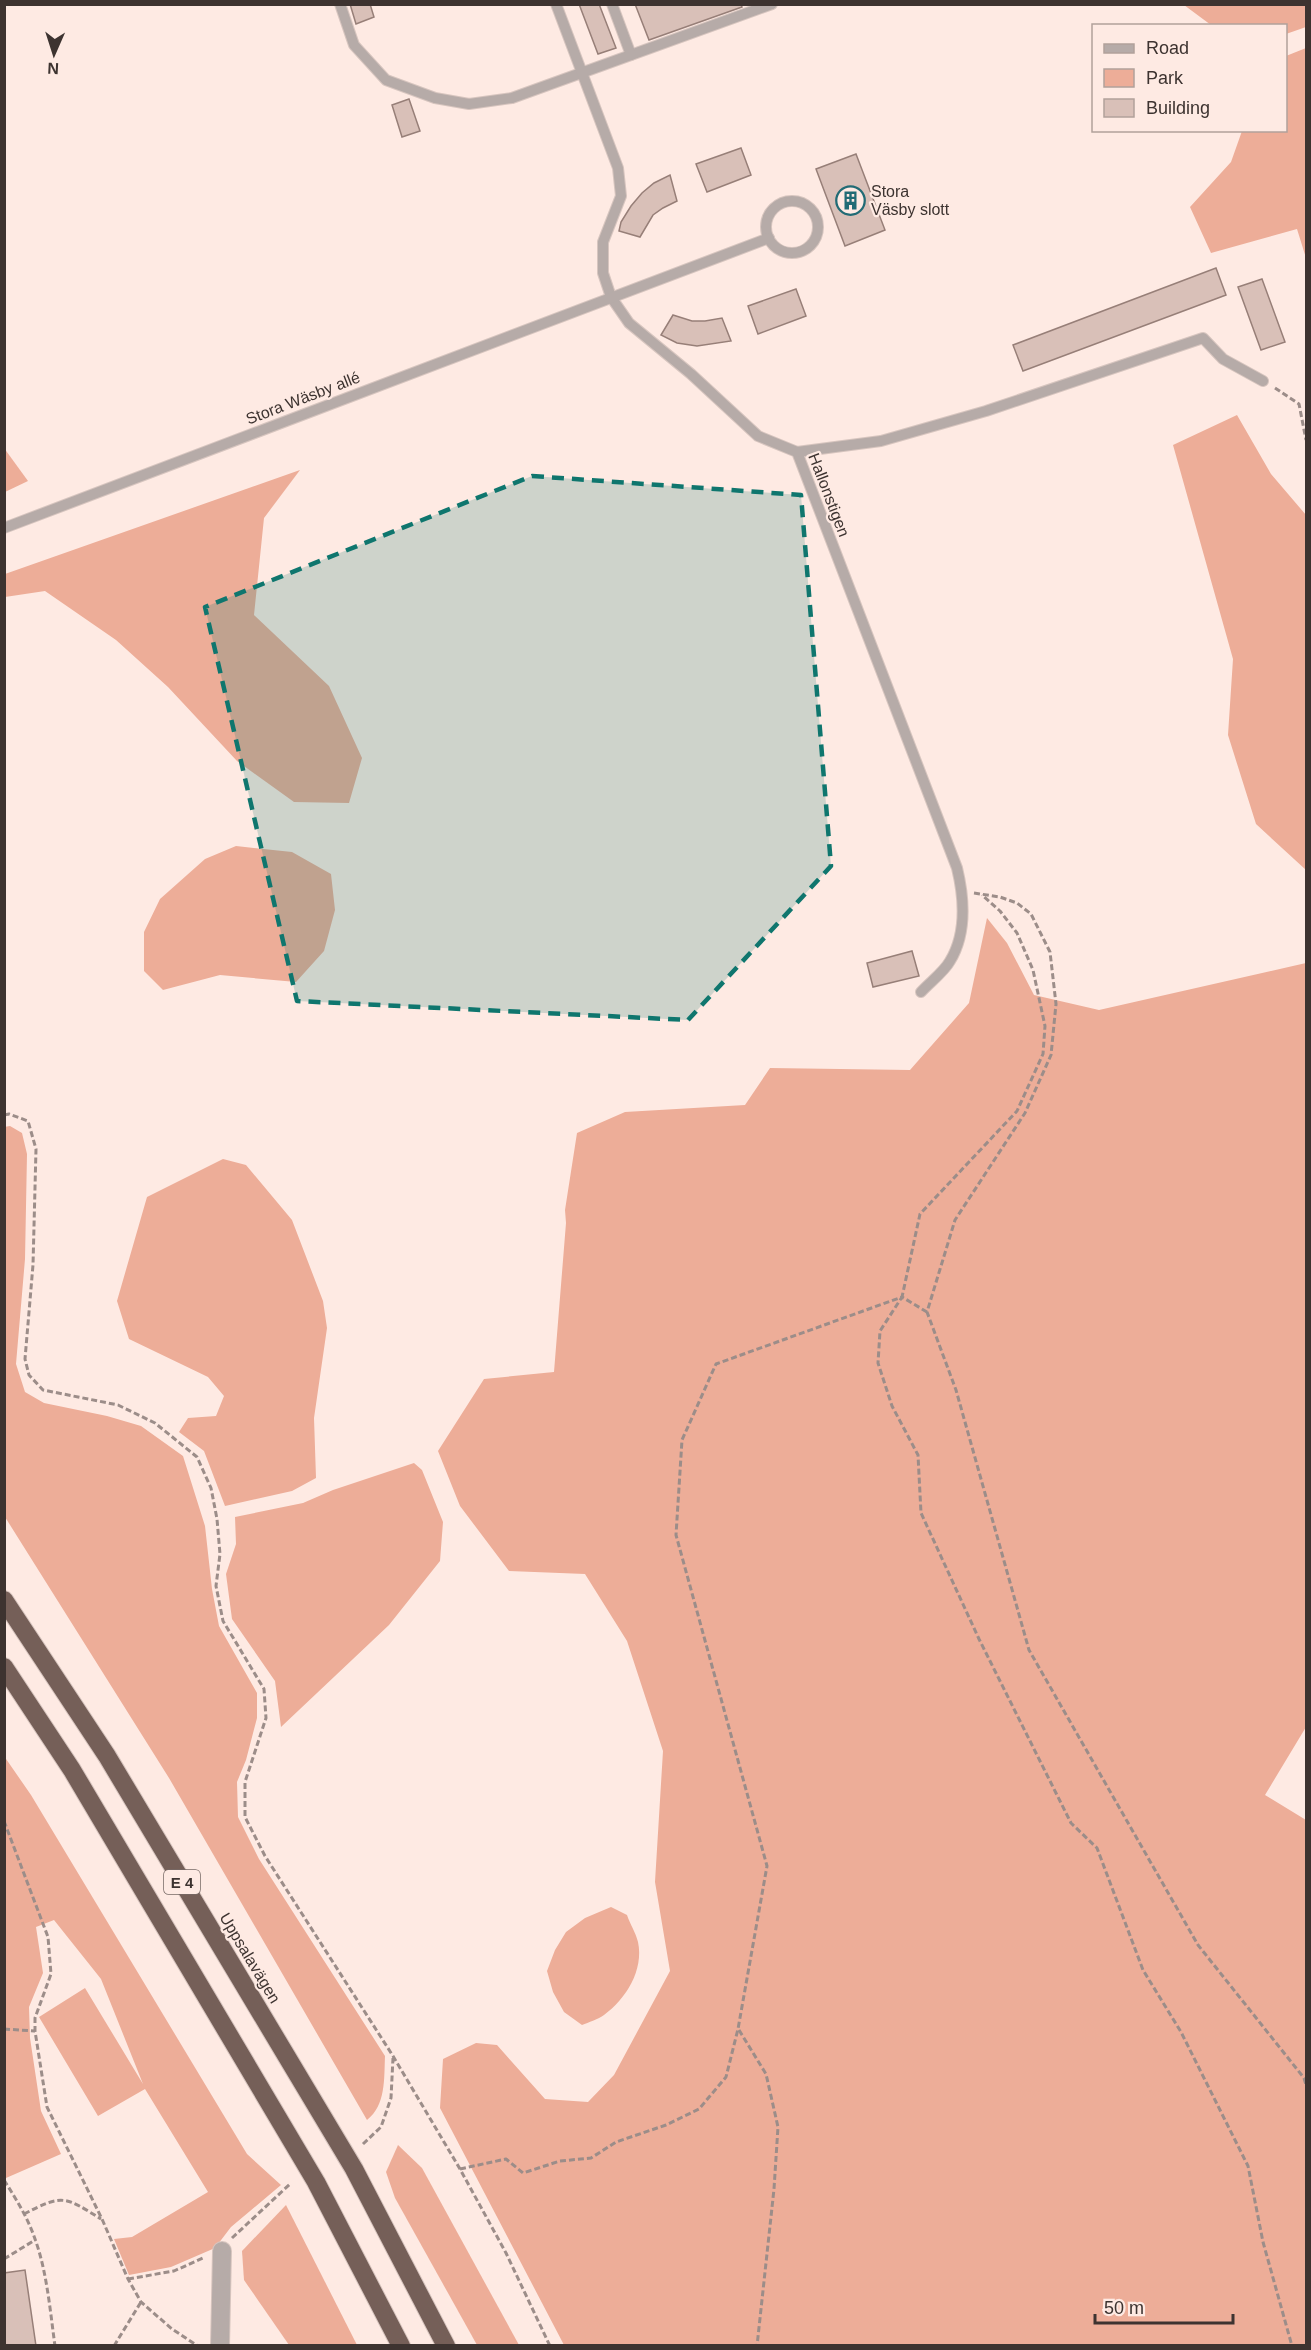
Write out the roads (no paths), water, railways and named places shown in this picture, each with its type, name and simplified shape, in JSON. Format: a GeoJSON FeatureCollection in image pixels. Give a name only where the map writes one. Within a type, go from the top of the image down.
{"type":"FeatureCollection","features":[{"type":"Feature","properties":{"kind":"highway","name":"Uppsalavägen"},"geometry":{"type":"LineString","coordinates":[[4,1600],[107,1756],[354,2169],[446,2346]]}},
{"type":"Feature","properties":{"kind":"highway","name":"E 4"},"geometry":{"type":"LineString","coordinates":[[4,1666],[72,1770],[316,2182],[401,2346]]}},
{"type":"Feature","properties":{"kind":"street"},"geometry":{"type":"LineString","coordinates":[[220,2346],[222,2251]]}},
{"type":"Feature","properties":{"kind":"lane"},"geometry":{"type":"LineString","coordinates":[[340,4],[354,45],[386,80],[435,98],[469,104],[512,98],[772,4]]}},
{"type":"Feature","properties":{"kind":"lane","name":"Hallonstigen"},"geometry":{"type":"LineString","coordinates":[[556,4],[618,168],[621,196],[603,242],[603,273],[611,297],[629,323],[691,374],[759,436],[797,452],[957,868],[963,892],[961,931],[950,961],[921,992]]}},
{"type":"Feature","properties":{"kind":"lane"},"geometry":{"type":"LineString","coordinates":[[612,4],[631,55]]}},
{"type":"Feature","properties":{"kind":"lane"},"geometry":{"type":"LineString","coordinates":[[793,201],[807,206],[817,218],[816,236],[806,249],[798,252],[781,250],[769,238],[766,231],[769,216],[773,210],[785,202],[793,201]]}},
{"type":"Feature","properties":{"kind":"lane","name":"Stora Wäsby allé"},"geometry":{"type":"LineString","coordinates":[[4,528],[769,238]]}},
{"type":"Feature","properties":{"kind":"lane"},"geometry":{"type":"LineString","coordinates":[[797,452],[881,441],[986,411],[1203,338],[1223,359],[1263,381]]}},
{"type":"Feature","properties":{"kind":"place","name":"Stora Väsby slott"},"geometry":{"type":"Point","coordinates":[850,200]}}]}
